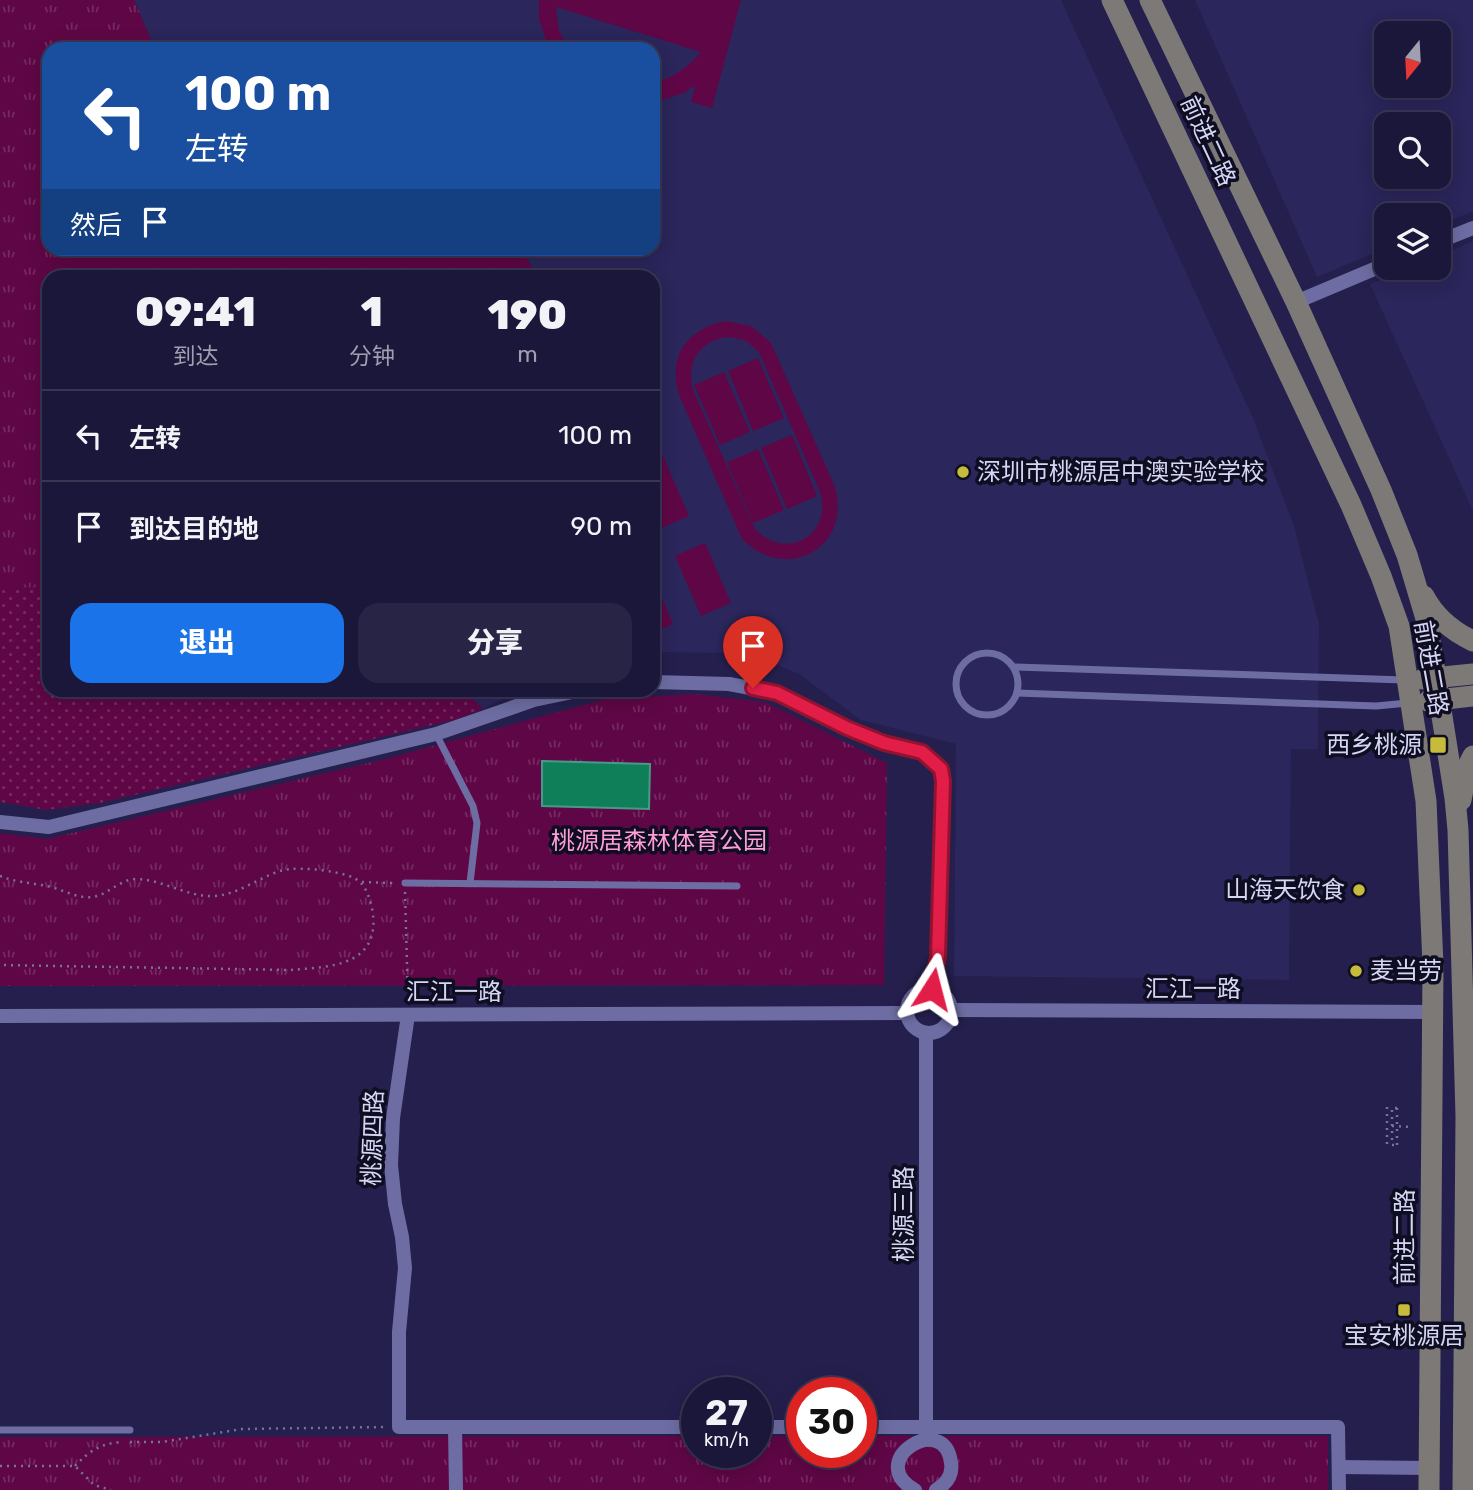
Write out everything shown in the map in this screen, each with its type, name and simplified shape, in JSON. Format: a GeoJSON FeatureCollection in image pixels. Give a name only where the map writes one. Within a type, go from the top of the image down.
{"type":"FeatureCollection","features":[{"type":"Feature","properties":{"kind":"main road","name":"前进二路"},"geometry":{"type":"LineString","coordinates":[[1112,0],[1368,542],[1399,626],[1422,767],[1428,833],[1433,1012],[1429,1490]]}},
{"type":"Feature","properties":{"kind":"main road","name":"前进二路"},"geometry":{"type":"LineString","coordinates":[[1150,0],[1296,302],[1381,490],[1416,583],[1427,622],[1458,830],[1469,1012],[1466,1129],[1468,1416],[1463,1490]]}},
{"type":"Feature","properties":{"kind":"main road"},"geometry":{"type":"LineString","coordinates":[[1416,583],[1436,614],[1447,625],[1473,641]]}},
{"type":"Feature","properties":{"kind":"main road"},"geometry":{"type":"LineString","coordinates":[[1408,680],[1473,674]]}},
{"type":"Feature","properties":{"kind":"main road"},"geometry":{"type":"LineString","coordinates":[[1412,702],[1473,696]]}},
{"type":"Feature","properties":{"kind":"main road"},"geometry":{"type":"LineString","coordinates":[[1458,830],[1461,795],[1467,768],[1473,756]]}},
{"type":"Feature","properties":{"kind":"street"},"geometry":{"type":"LineString","coordinates":[[1451,237],[1473,228]]}},
{"type":"Feature","properties":{"kind":"street"},"geometry":{"type":"LineString","coordinates":[[1296,302],[1374,269]]}},
{"type":"Feature","properties":{"kind":"street"},"geometry":{"type":"LineString","coordinates":[[660,682],[729,684],[777,693],[847,728],[884,743],[922,752],[941,769],[943,781],[938,956],[932,989]]}},
{"type":"Feature","properties":{"kind":"street"},"geometry":{"type":"LineString","coordinates":[[0,822],[49,827],[436,734],[548,697]]}},
{"type":"Feature","properties":{"kind":"street"},"geometry":{"type":"LineString","coordinates":[[932,989],[944,994],[952,1010],[944,1028],[939,1032],[926,1033],[913,1026],[907,1013],[914,995],[919,991],[932,989]]}},
{"type":"Feature","properties":{"kind":"street","name":"汇江一路"},"geometry":{"type":"LineString","coordinates":[[952,1010],[1433,1012]]}},
{"type":"Feature","properties":{"kind":"street","name":"汇江一路"},"geometry":{"type":"LineString","coordinates":[[0,1016],[907,1013]]}},
{"type":"Feature","properties":{"kind":"street","name":"桃源四路"},"geometry":{"type":"LineString","coordinates":[[399,1427],[398,1332],[405,1254],[394,1204],[391,1165],[393,1118],[408,1015]]}},
{"type":"Feature","properties":{"kind":"street","name":"桃源三路"},"geometry":{"type":"LineString","coordinates":[[926,1033],[926,1433]]}},
{"type":"Feature","properties":{"kind":"street"},"geometry":{"type":"LineString","coordinates":[[399,1427],[681,1427]]}},
{"type":"Feature","properties":{"kind":"street"},"geometry":{"type":"LineString","coordinates":[[456,1427],[456,1490]]}},
{"type":"Feature","properties":{"kind":"street"},"geometry":{"type":"LineString","coordinates":[[877,1428],[926,1433],[1338,1427],[1339,1490]]}},
{"type":"Feature","properties":{"kind":"street"},"geometry":{"type":"LineString","coordinates":[[915,1490],[900,1476],[900,1458],[910,1444],[926,1433]]}},
{"type":"Feature","properties":{"kind":"street"},"geometry":{"type":"LineString","coordinates":[[926,1433],[943,1446],[951,1461],[949,1478],[936,1490]]}},
{"type":"Feature","properties":{"kind":"street"},"geometry":{"type":"LineString","coordinates":[[1339,1467],[1429,1468]]}},
{"type":"Feature","properties":{"kind":"lane"},"geometry":{"type":"LineString","coordinates":[[992,653],[1001,655],[1014,667],[1019,684],[1017,693],[1007,708],[982,715],[966,707],[956,683],[961,666],[975,655],[992,653]]}},
{"type":"Feature","properties":{"kind":"lane"},"geometry":{"type":"LineString","coordinates":[[1014,667],[1408,680]]}},
{"type":"Feature","properties":{"kind":"lane"},"geometry":{"type":"LineString","coordinates":[[1017,693],[1376,706],[1412,702]]}},
{"type":"Feature","properties":{"kind":"lane"},"geometry":{"type":"LineString","coordinates":[[436,734],[473,806],[477,823],[470,883]]}},
{"type":"Feature","properties":{"kind":"lane"},"geometry":{"type":"LineString","coordinates":[[405,883],[737,886]]}},
{"type":"Feature","properties":{"kind":"lane"},"geometry":{"type":"LineString","coordinates":[[0,1430],[130,1430]]}},
{"type":"Feature","properties":{"kind":"path"},"geometry":{"type":"LineString","coordinates":[[0,876],[9,880],[49,886],[84,897],[95,897],[123,881],[137,879],[195,896],[218,895],[240,889],[285,869],[316,869],[346,875],[361,882],[405,883],[408,1015]]}},
{"type":"Feature","properties":{"kind":"path"},"geometry":{"type":"LineString","coordinates":[[0,965],[291,970],[334,967],[364,951],[373,929],[372,906],[361,882]]}},
{"type":"Feature","properties":{"kind":"path"},"geometry":{"type":"LineString","coordinates":[[1387,1107],[1387,1145]]}},
{"type":"Feature","properties":{"kind":"path"},"geometry":{"type":"LineString","coordinates":[[1392,1108],[1396,1108],[1396,1126],[1396,1145],[1392,1145],[1392,1108]]}},
{"type":"Feature","properties":{"kind":"path"},"geometry":{"type":"LineString","coordinates":[[1387,1126],[1396,1126]]}},
{"type":"Feature","properties":{"kind":"path"},"geometry":{"type":"LineString","coordinates":[[0,1466],[75,1466],[93,1449],[118,1442],[162,1442],[242,1429],[399,1427]]}},
{"type":"Feature","properties":{"kind":"path"},"geometry":{"type":"LineString","coordinates":[[75,1466],[94,1485],[111,1490]]}},
{"type":"Feature","properties":{"kind":"shaded area","name":"深圳市桃源居中澳实验学校"},"geometry":{"type":"Polygon","coordinates":[[[134,0],[1061,0],[1253,418],[1294,526],[1319,624],[1318,749],[1291,749],[1289,980],[954,976],[956,744],[861,720],[799,674],[764,660],[729,653],[660,652],[660,270],[533,270],[525,256],[660,256],[660,42],[152,42],[134,0]]]}},
{"type":"Feature","properties":{"kind":"shaded area"},"geometry":{"type":"Polygon","coordinates":[[[1195,0],[1473,0],[1473,211],[1451,221],[1451,203],[1374,203],[1374,253],[1317,277],[1195,0]]]}},
{"type":"Feature","properties":{"kind":"shaded area"},"geometry":{"type":"Polygon","coordinates":[[[1473,241],[1473,511],[1370,284],[1380,280],[1451,280],[1451,251],[1473,241]]]}},
{"type":"Feature","properties":{"kind":"shaded area"},"geometry":{"type":"Polygon","coordinates":[[[471,697],[507,697],[483,709],[471,697]]]}},
{"type":"Feature","properties":{"kind":"shaded area"},"geometry":{"type":"Polygon","coordinates":[[[542,761],[650,764],[649,809],[542,806],[542,761]]]}},
{"type":"Feature","properties":{"kind":"green space"},"geometry":{"type":"Polygon","coordinates":[[[0,0],[134,0],[152,42],[42,42],[42,256],[525,256],[533,270],[42,270],[42,587],[0,588],[0,0]]]}},
{"type":"Feature","properties":{"kind":"green space"},"geometry":{"type":"Polygon","coordinates":[[[539,0],[741,0],[712,108],[691,102],[695,85],[684,93],[660,101],[660,80],[680,71],[701,52],[556,7],[559,31],[565,42],[547,42],[539,19],[539,0]]]}},
{"type":"Feature","properties":{"kind":"green space"},"geometry":{"type":"Polygon","coordinates":[[[726,321],[751,326],[771,343],[835,487],[838,509],[834,527],[825,542],[811,553],[795,558],[777,558],[759,552],[742,539],[679,395],[676,368],[679,356],[691,337],[726,321]],[[727,337],[717,339],[702,348],[691,371],[693,390],[755,529],[767,539],[793,543],[804,539],[820,521],[820,492],[759,352],[745,340],[727,337]]]}},
{"type":"Feature","properties":{"kind":"green space"},"geometry":{"type":"Polygon","coordinates":[[[758,358],[784,418],[753,431],[728,371],[758,358]]]}},
{"type":"Feature","properties":{"kind":"green space"},"geometry":{"type":"Polygon","coordinates":[[[724,372],[750,432],[720,445],[694,385],[724,372]]]}},
{"type":"Feature","properties":{"kind":"green space"},"geometry":{"type":"Polygon","coordinates":[[[792,435],[817,496],[787,509],[761,448],[792,435]]]}},
{"type":"Feature","properties":{"kind":"green space"},"geometry":{"type":"Polygon","coordinates":[[[758,449],[784,510],[753,523],[727,462],[758,449]]]}},
{"type":"Feature","properties":{"kind":"green space"},"geometry":{"type":"Polygon","coordinates":[[[663,456],[689,516],[660,529],[660,457],[663,456]]]}},
{"type":"Feature","properties":{"kind":"green space"},"geometry":{"type":"Polygon","coordinates":[[[705,543],[731,603],[701,616],[675,556],[705,543]]]}},
{"type":"Feature","properties":{"kind":"green space"},"geometry":{"type":"Polygon","coordinates":[[[42,587],[42,697],[471,697],[483,709],[454,720],[100,803],[46,810],[0,802],[0,588],[42,587]]]}},
{"type":"Feature","properties":{"kind":"green space"},"geometry":{"type":"Polygon","coordinates":[[[660,594],[673,624],[660,630],[660,594]]]}},
{"type":"Feature","properties":{"kind":"green space","name":"桃源居森林体育公园"},"geometry":{"type":"Polygon","coordinates":[[[695,694],[765,702],[887,763],[884,985],[0,986],[0,833],[47,839],[385,759],[606,699],[695,694]]]}},
{"type":"Feature","properties":{"kind":"green space"},"geometry":{"type":"Polygon","coordinates":[[[681,1436],[681,1468],[772,1468],[772,1436],[786,1436],[786,1468],[877,1468],[877,1436],[1328,1436],[1328,1490],[0,1490],[0,1437],[681,1436]]]}},
{"type":"Feature","properties":{"kind":"place","name":"深圳市桃源居中澳实验学校"},"geometry":{"type":"Point","coordinates":[963,472]}},
{"type":"Feature","properties":{"kind":"place","name":"西乡桃源"},"geometry":{"type":"Point","coordinates":[1438,745]}},
{"type":"Feature","properties":{"kind":"place","name":"山海天饮食"},"geometry":{"type":"Point","coordinates":[1359,890]}},
{"type":"Feature","properties":{"kind":"place","name":"麦当劳"},"geometry":{"type":"Point","coordinates":[1356,971]}},
{"type":"Feature","properties":{"kind":"place","name":"宝安桃源居"},"geometry":{"type":"Point","coordinates":[1404,1310]}},
{"type":"Feature","properties":{"kind":"route"},"geometry":{"type":"LineString","coordinates":[[753,688],[777,693],[884,743],[922,752],[941,769],[943,781],[938,956],[932,989]]}}]}
